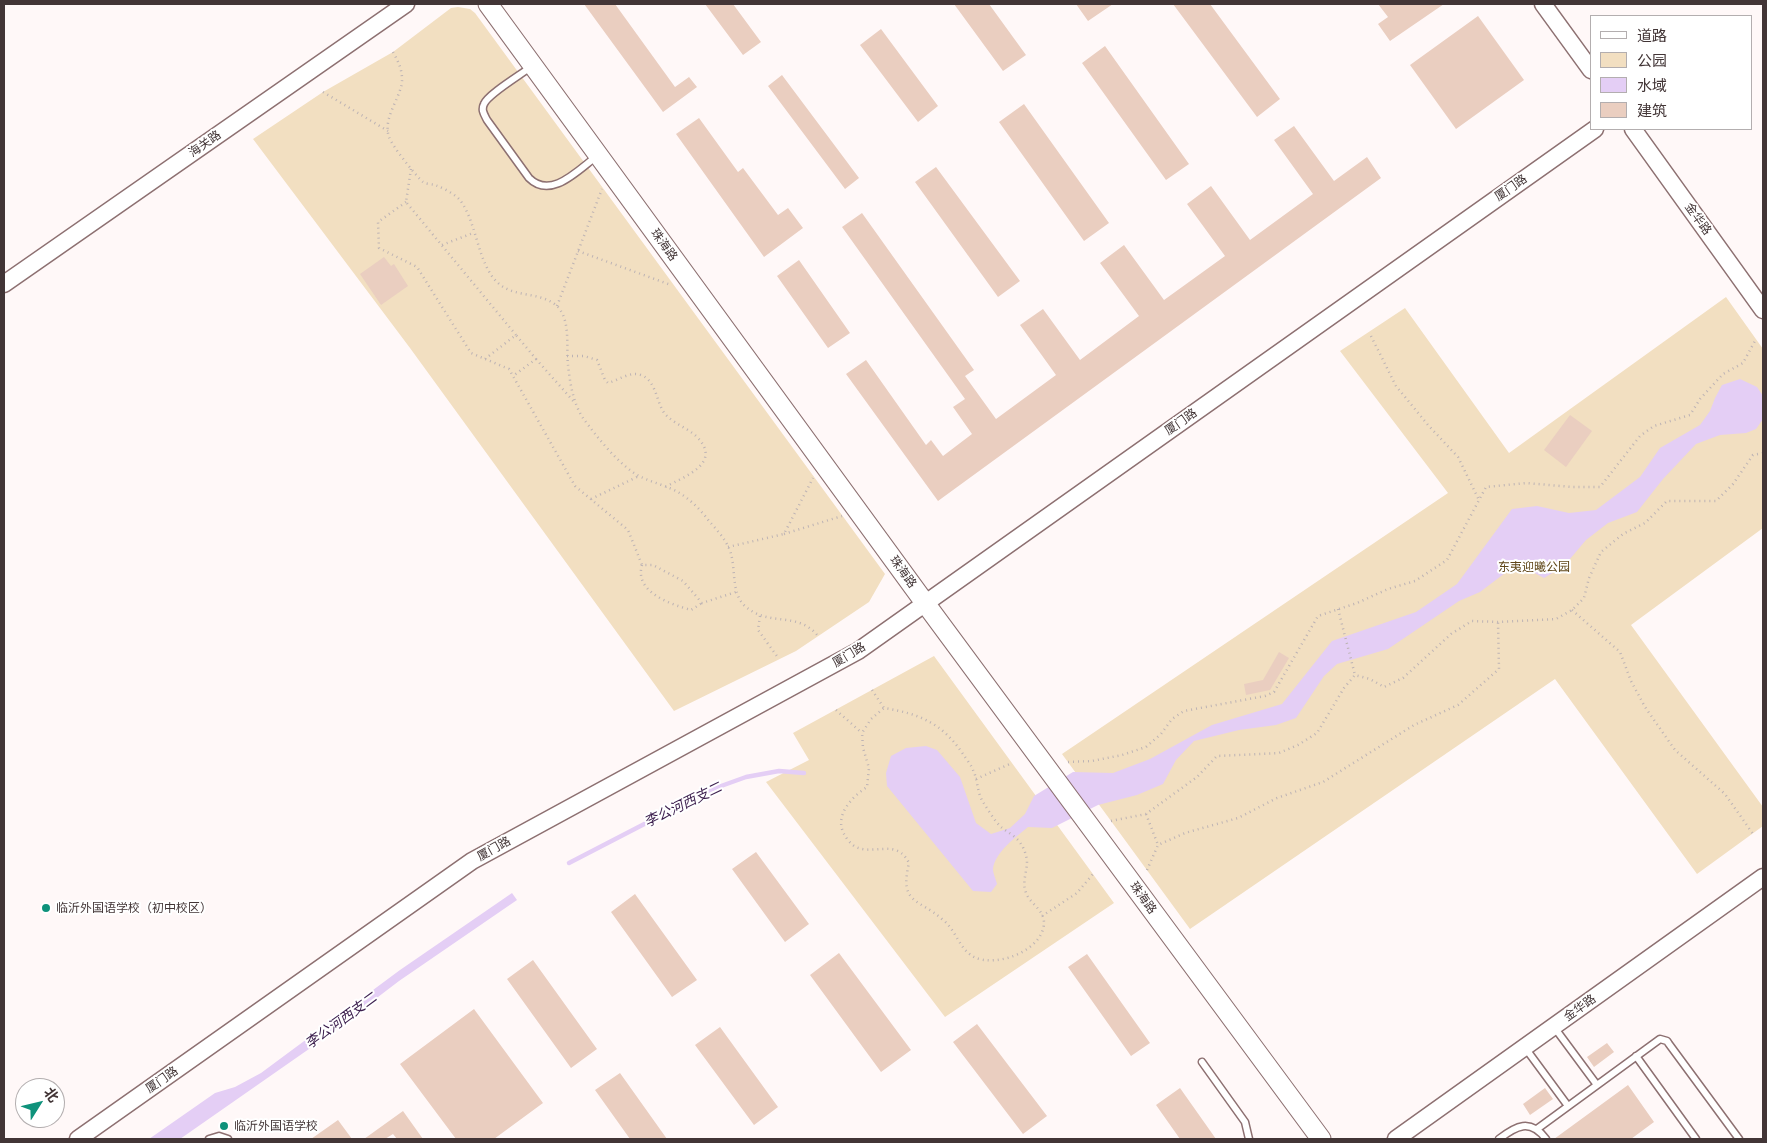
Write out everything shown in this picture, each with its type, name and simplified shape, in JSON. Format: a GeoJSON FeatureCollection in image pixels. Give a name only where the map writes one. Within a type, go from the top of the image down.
{"type":"FeatureCollection","features":[{"type":"Feature","properties":{"kind":"main road","name":"珠海路"},"geometry":{"type":"LineString","coordinates":[[488,4],[1052,776],[1320,1139]]}},
{"type":"Feature","properties":{"kind":"street","name":"海关路"},"geometry":{"type":"LineString","coordinates":[[4,284],[406,4]]}},
{"type":"Feature","properties":{"kind":"street"},"geometry":{"type":"LineString","coordinates":[[1543,4],[1590,69]]}},
{"type":"Feature","properties":{"kind":"street","name":"厦门路"},"geometry":{"type":"LineString","coordinates":[[78,1139],[472,861],[858,651],[1594,130]]}},
{"type":"Feature","properties":{"kind":"street","name":"金华路"},"geometry":{"type":"LineString","coordinates":[[1634,130],[1763,310]]}},
{"type":"Feature","properties":{"kind":"street","name":"金华路"},"geometry":{"type":"LineString","coordinates":[[1396,1139],[1763,877]]}},
{"type":"Feature","properties":{"kind":"lane"},"geometry":{"type":"LineString","coordinates":[[533,66],[489,97],[483,105],[483,112],[487,120],[518,163],[534,183],[541,186],[550,186],[559,184],[598,155]]}},
{"type":"Feature","properties":{"kind":"lane"},"geometry":{"type":"LineString","coordinates":[[1554,1027],[1597,1085]]}},
{"type":"Feature","properties":{"kind":"lane"},"geometry":{"type":"LineString","coordinates":[[1537,1129],[1660,1039],[1667,1041],[1739,1139]]}},
{"type":"Feature","properties":{"kind":"lane"},"geometry":{"type":"LineString","coordinates":[[1525,1048],[1568,1106]]}},
{"type":"Feature","properties":{"kind":"lane"},"geometry":{"type":"LineString","coordinates":[[1636,1056],[1696,1139]]}},
{"type":"Feature","properties":{"kind":"lane"},"geometry":{"type":"LineString","coordinates":[[1202,1062],[1244,1122],[1249,1139]]}},
{"type":"Feature","properties":{"kind":"lane"},"geometry":{"type":"LineString","coordinates":[[1499,1139],[1521,1126],[1537,1129],[1546,1139]]}},
{"type":"Feature","properties":{"kind":"lane"},"geometry":{"type":"LineString","coordinates":[[209,1139],[219,1136],[228,1139]]}},
{"type":"Feature","properties":{"kind":"path"},"geometry":{"type":"LineString","coordinates":[[394,52],[402,81],[391,112],[389,136],[411,168],[424,182],[435,185],[458,198],[488,269],[499,284],[508,290],[548,300],[557,306],[563,316],[567,356],[576,404]]}},
{"type":"Feature","properties":{"kind":"path"},"geometry":{"type":"LineString","coordinates":[[323,92],[389,132]]}},
{"type":"Feature","properties":{"kind":"path"},"geometry":{"type":"LineString","coordinates":[[411,168],[406,202],[378,222],[379,248],[417,267],[471,353],[509,369],[575,486],[628,530],[642,564],[640,573],[646,589],[675,605],[691,610],[702,603],[736,592]]}},
{"type":"Feature","properties":{"kind":"path"},"geometry":{"type":"LineString","coordinates":[[557,306],[603,188]]}},
{"type":"Feature","properties":{"kind":"path"},"geometry":{"type":"LineString","coordinates":[[406,202],[536,359],[576,404],[583,418],[613,454],[639,476],[677,492],[698,507],[731,553],[736,592],[740,601],[760,616],[801,622],[809,626],[818,636]]}},
{"type":"Feature","properties":{"kind":"path"},"geometry":{"type":"LineString","coordinates":[[442,245],[474,233]]}},
{"type":"Feature","properties":{"kind":"path"},"geometry":{"type":"LineString","coordinates":[[578,251],[674,286]]}},
{"type":"Feature","properties":{"kind":"path"},"geometry":{"type":"LineString","coordinates":[[485,359],[516,335]]}},
{"type":"Feature","properties":{"kind":"path"},"geometry":{"type":"LineString","coordinates":[[1371,336],[1396,386],[1428,425],[1458,457],[1479,500]]}},
{"type":"Feature","properties":{"kind":"path"},"geometry":{"type":"LineString","coordinates":[[1068,762],[1092,761],[1122,755],[1146,747],[1161,734],[1172,719],[1184,711],[1258,697],[1274,692],[1318,616],[1357,604],[1388,589],[1416,581],[1447,560],[1486,487],[1526,483],[1572,487],[1600,487],[1640,436],[1654,426],[1690,415],[1700,399],[1722,374],[1744,363],[1756,340]]}},
{"type":"Feature","properties":{"kind":"path"},"geometry":{"type":"LineString","coordinates":[[567,356],[584,356],[597,360],[608,383],[630,374],[642,376],[652,385],[664,413],[696,437],[705,448],[704,459],[697,470],[665,487]]}},
{"type":"Feature","properties":{"kind":"path"},"geometry":{"type":"LineString","coordinates":[[513,377],[536,359]]}},
{"type":"Feature","properties":{"kind":"path"},"geometry":{"type":"LineString","coordinates":[[1356,674],[1384,687],[1404,678],[1451,634],[1472,621],[1498,622],[1556,619],[1572,610],[1584,598],[1589,578],[1601,552],[1623,534],[1645,523],[1667,501],[1716,501],[1733,484],[1753,455],[1763,453]]}},
{"type":"Feature","properties":{"kind":"path"},"geometry":{"type":"LineString","coordinates":[[590,499],[639,476]]}},
{"type":"Feature","properties":{"kind":"path"},"geometry":{"type":"LineString","coordinates":[[784,534],[813,476]]}},
{"type":"Feature","properties":{"kind":"path"},"geometry":{"type":"LineString","coordinates":[[728,547],[784,534],[842,516]]}},
{"type":"Feature","properties":{"kind":"path"},"geometry":{"type":"LineString","coordinates":[[642,564],[653,565],[683,581],[702,603]]}},
{"type":"Feature","properties":{"kind":"path"},"geometry":{"type":"LineString","coordinates":[[1338,609],[1356,674]]}},
{"type":"Feature","properties":{"kind":"path"},"geometry":{"type":"LineString","coordinates":[[1572,610],[1620,652],[1631,681],[1645,707],[1675,750],[1724,794],[1753,834]]}},
{"type":"Feature","properties":{"kind":"path"},"geometry":{"type":"LineString","coordinates":[[760,616],[758,630],[780,659]]}},
{"type":"Feature","properties":{"kind":"path"},"geometry":{"type":"LineString","coordinates":[[1147,870],[1158,845],[1185,833],[1238,818],[1277,798],[1323,782],[1414,725],[1458,705],[1498,669],[1498,622]]}},
{"type":"Feature","properties":{"kind":"path"},"geometry":{"type":"LineString","coordinates":[[1111,821],[1146,814],[1197,776],[1217,756],[1278,753],[1298,745],[1317,733],[1344,688],[1356,674]]}},
{"type":"Feature","properties":{"kind":"path"},"geometry":{"type":"LineString","coordinates":[[872,690],[884,708],[904,711],[932,722],[953,740],[973,770],[982,800],[1000,826],[1021,842],[1027,861],[1024,884],[1027,896],[1039,908],[1044,921],[1043,930],[1028,950],[1014,956],[982,960],[973,956],[963,947],[950,926],[934,912],[915,902],[907,892],[906,883],[909,863],[903,855],[890,848],[868,849],[854,846],[841,828],[844,809],[867,787],[869,768],[863,748],[862,733],[871,719],[884,708]]}},
{"type":"Feature","properties":{"kind":"path"},"geometry":{"type":"LineString","coordinates":[[836,710],[862,733]]}},
{"type":"Feature","properties":{"kind":"path"},"geometry":{"type":"LineString","coordinates":[[976,779],[1012,763]]}},
{"type":"Feature","properties":{"kind":"path"},"geometry":{"type":"LineString","coordinates":[[1146,814],[1158,845]]}},
{"type":"Feature","properties":{"kind":"path"},"geometry":{"type":"LineString","coordinates":[[1042,916],[1077,893],[1093,874]]}},
{"type":"Feature","properties":{"kind":"green space"},"geometry":{"type":"Polygon","coordinates":[[[451,8],[470,9],[475,13],[885,574],[869,602],[796,651],[674,711],[410,348],[253,139],[323,92],[393,52],[451,8]]]}},
{"type":"Feature","properties":{"kind":"green space","name":"东夷迎曦公园"},"geometry":{"type":"Polygon","coordinates":[[[1726,297],[1763,349],[1763,528],[1631,625],[1763,807],[1763,826],[1697,874],[1555,679],[1190,929],[1062,754],[1448,493],[1340,351],[1405,308],[1509,453],[1726,297]]]}},
{"type":"Feature","properties":{"kind":"green space"},"geometry":{"type":"Polygon","coordinates":[[[934,656],[1114,903],[945,1017],[766,782],[809,760],[793,733],[934,656]]]}},
{"type":"Feature","properties":{"kind":"water"},"geometry":{"type":"Polygon","coordinates":[[[1740,379],[1757,387],[1763,396],[1763,419],[1756,429],[1746,433],[1720,435],[1696,444],[1663,479],[1637,512],[1608,523],[1586,540],[1564,566],[1544,578],[1531,571],[1513,567],[1480,592],[1459,601],[1388,649],[1337,664],[1324,676],[1296,718],[1276,725],[1239,730],[1194,741],[1176,760],[1163,784],[1137,795],[1098,805],[1052,828],[1028,827],[1007,845],[998,857],[993,869],[997,884],[991,892],[973,891],[887,786],[886,773],[891,756],[906,748],[926,746],[937,750],[960,777],[976,823],[991,834],[1010,828],[1025,814],[1034,796],[1073,772],[1113,773],[1150,759],[1212,725],[1282,704],[1332,641],[1416,612],[1457,584],[1512,509],[1537,506],[1569,513],[1596,510],[1640,477],[1660,448],[1700,425],[1710,411],[1722,385],[1740,379]]]}},
{"type":"Feature","properties":{"kind":"water"},"geometry":{"type":"Polygon","coordinates":[[[512,893],[517,900],[399,981],[319,1042],[180,1139],[149,1139],[215,1093],[235,1087],[261,1073],[400,970],[512,893]]]}},
{"type":"Feature","properties":{"kind":"building"},"geometry":{"type":"Polygon","coordinates":[[[584,4],[615,4],[675,87],[689,77],[697,87],[663,112],[584,4]]]}},
{"type":"Feature","properties":{"kind":"building"},"geometry":{"type":"Polygon","coordinates":[[[705,4],[733,4],[761,42],[743,55],[705,4]]]}},
{"type":"Feature","properties":{"kind":"building"},"geometry":{"type":"Polygon","coordinates":[[[954,4],[989,4],[1026,55],[1003,71],[954,4]]]}},
{"type":"Feature","properties":{"kind":"building"},"geometry":{"type":"Polygon","coordinates":[[[1076,4],[1113,4],[1088,21],[1076,4]]]}},
{"type":"Feature","properties":{"kind":"building"},"geometry":{"type":"Polygon","coordinates":[[[1173,4],[1210,4],[1280,99],[1257,117],[1173,4]]]}},
{"type":"Feature","properties":{"kind":"building"},"geometry":{"type":"Polygon","coordinates":[[[1378,4],[1444,4],[1390,41],[1378,24],[1388,17],[1378,4]]]}},
{"type":"Feature","properties":{"kind":"building"},"geometry":{"type":"Polygon","coordinates":[[[1478,16],[1524,80],[1456,129],[1410,65],[1478,16]]]}},
{"type":"Feature","properties":{"kind":"building"},"geometry":{"type":"Polygon","coordinates":[[[881,29],[938,106],[918,122],[860,45],[881,29]]]}},
{"type":"Feature","properties":{"kind":"building"},"geometry":{"type":"Polygon","coordinates":[[[1105,46],[1189,164],[1166,180],[1082,63],[1105,46]]]}},
{"type":"Feature","properties":{"kind":"building"},"geometry":{"type":"Polygon","coordinates":[[[782,75],[859,178],[845,189],[768,86],[782,75]]]}},
{"type":"Feature","properties":{"kind":"building"},"geometry":{"type":"Polygon","coordinates":[[[1024,104],[1109,223],[1084,241],[999,122],[1024,104]]]}},
{"type":"Feature","properties":{"kind":"building"},"geometry":{"type":"Polygon","coordinates":[[[699,118],[738,172],[743,168],[778,215],[788,208],[803,228],[764,257],[676,134],[699,118]]]}},
{"type":"Feature","properties":{"kind":"building"},"geometry":{"type":"Polygon","coordinates":[[[1294,126],[1334,181],[1367,157],[1381,178],[938,501],[846,374],[866,360],[926,445],[931,440],[943,456],[972,434],[953,407],[965,399],[842,227],[862,213],[974,370],[965,376],[996,419],[1056,375],[1020,325],[1043,309],[1080,360],[1139,316],[1100,263],[1124,245],[1164,300],[1225,256],[1187,204],[1211,186],[1250,240],[1313,194],[1274,140],[1294,126]]]}},
{"type":"Feature","properties":{"kind":"building"},"geometry":{"type":"Polygon","coordinates":[[[936,167],[1020,281],[998,297],[915,182],[936,167]]]}},
{"type":"Feature","properties":{"kind":"building"},"geometry":{"type":"Polygon","coordinates":[[[384,257],[391,266],[394,264],[408,286],[381,305],[360,274],[384,257]]]}},
{"type":"Feature","properties":{"kind":"building"},"geometry":{"type":"Polygon","coordinates":[[[799,260],[850,333],[828,348],[777,276],[799,260]]]}},
{"type":"Feature","properties":{"kind":"building"},"geometry":{"type":"Polygon","coordinates":[[[1570,415],[1592,431],[1566,467],[1544,450],[1570,415]]]}},
{"type":"Feature","properties":{"kind":"building"},"geometry":{"type":"Polygon","coordinates":[[[1279,652],[1289,658],[1270,690],[1246,695],[1244,684],[1263,680],[1279,652]]]}},
{"type":"Feature","properties":{"kind":"building"},"geometry":{"type":"Polygon","coordinates":[[[756,852],[809,924],[785,942],[732,869],[756,852]]]}},
{"type":"Feature","properties":{"kind":"building"},"geometry":{"type":"Polygon","coordinates":[[[635,894],[697,980],[672,997],[611,912],[635,894]]]}},
{"type":"Feature","properties":{"kind":"building"},"geometry":{"type":"Polygon","coordinates":[[[839,953],[911,1050],[881,1072],[810,975],[839,953]]]}},
{"type":"Feature","properties":{"kind":"building"},"geometry":{"type":"Polygon","coordinates":[[[1087,954],[1150,1043],[1131,1056],[1068,967],[1087,954]]]}},
{"type":"Feature","properties":{"kind":"building"},"geometry":{"type":"Polygon","coordinates":[[[533,960],[597,1049],[571,1068],[507,979],[533,960]]]}},
{"type":"Feature","properties":{"kind":"building"},"geometry":{"type":"Polygon","coordinates":[[[474,1009],[543,1103],[494,1139],[456,1139],[400,1064],[474,1009]]]}},
{"type":"Feature","properties":{"kind":"building"},"geometry":{"type":"Polygon","coordinates":[[[977,1024],[1047,1116],[1023,1134],[953,1042],[977,1024]]]}},
{"type":"Feature","properties":{"kind":"building"},"geometry":{"type":"Polygon","coordinates":[[[720,1027],[778,1107],[754,1125],[695,1045],[720,1027]]]}},
{"type":"Feature","properties":{"kind":"building"},"geometry":{"type":"Polygon","coordinates":[[[1607,1043],[1614,1052],[1594,1067],[1587,1057],[1607,1043]]]}},
{"type":"Feature","properties":{"kind":"building"},"geometry":{"type":"Polygon","coordinates":[[[620,1073],[667,1139],[630,1139],[595,1090],[620,1073]]]}},
{"type":"Feature","properties":{"kind":"building"},"geometry":{"type":"Polygon","coordinates":[[[1628,1085],[1654,1122],[1631,1139],[1554,1139],[1628,1085]]]}},
{"type":"Feature","properties":{"kind":"building"},"geometry":{"type":"Polygon","coordinates":[[[1180,1088],[1216,1139],[1180,1139],[1156,1105],[1180,1088]]]}},
{"type":"Feature","properties":{"kind":"building"},"geometry":{"type":"Polygon","coordinates":[[[1545,1088],[1553,1099],[1530,1115],[1523,1104],[1545,1088]]]}},
{"type":"Feature","properties":{"kind":"building"},"geometry":{"type":"Polygon","coordinates":[[[403,1111],[423,1139],[397,1139],[393,1134],[385,1139],[364,1139],[403,1111]]]}},
{"type":"Feature","properties":{"kind":"building"},"geometry":{"type":"Polygon","coordinates":[[[338,1120],[352,1139],[311,1139],[338,1120]]]}},
{"type":"Feature","properties":{"kind":"waterway","name":"李公河西支二"},"geometry":{"type":"LineString","coordinates":[[569,863],[710,790],[746,777],[779,771],[804,773]]}},
{"type":"Feature","properties":{"kind":"place","name":"临沂外国语学校（初中校区）"},"geometry":{"type":"Point","coordinates":[46,908]}},
{"type":"Feature","properties":{"kind":"place","name":"临沂外国语学校"},"geometry":{"type":"Point","coordinates":[224,1126]}}]}
